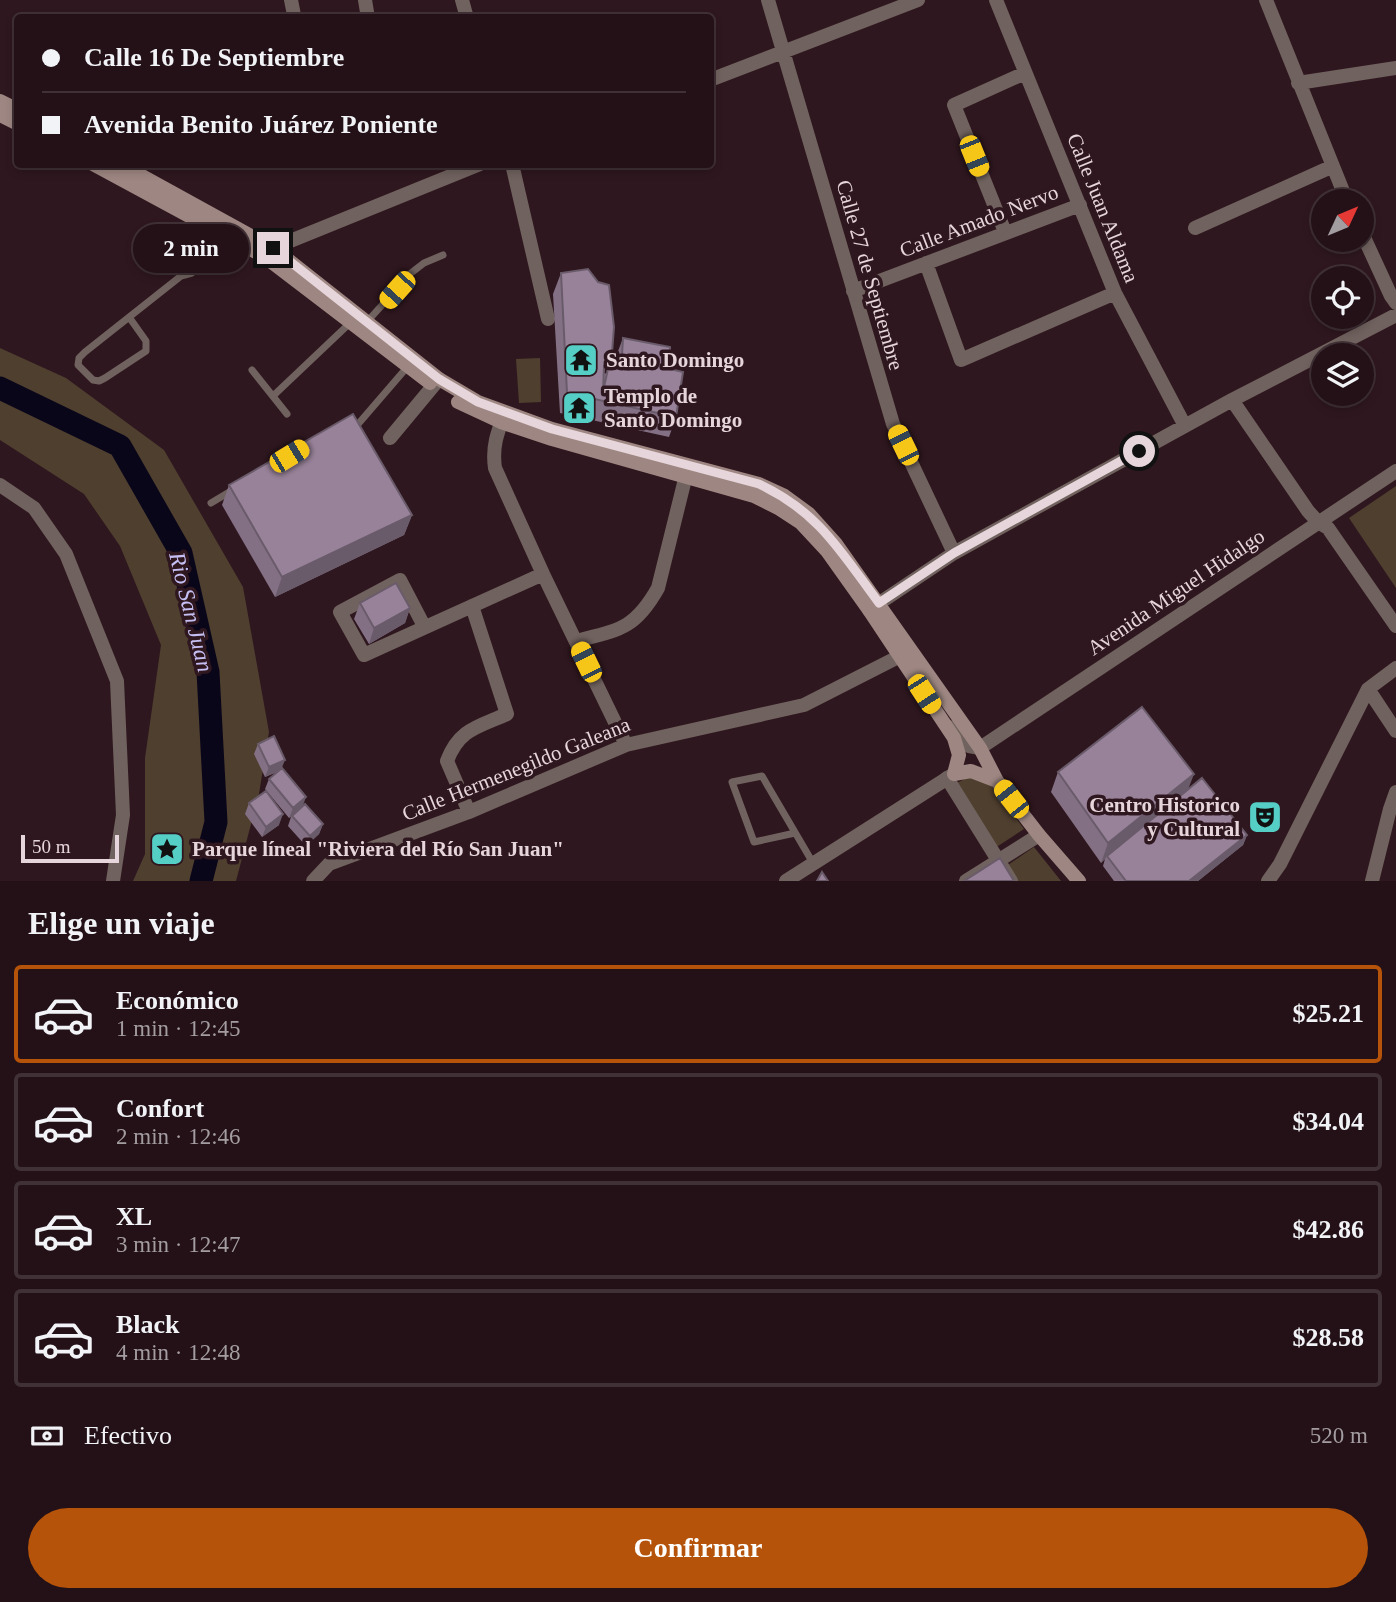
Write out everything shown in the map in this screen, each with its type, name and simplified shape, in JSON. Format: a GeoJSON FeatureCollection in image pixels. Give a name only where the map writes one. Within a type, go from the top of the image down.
{"type":"FeatureCollection","features":[{"type":"Feature","properties":{"kind":"main road"},"geometry":{"type":"LineString","coordinates":[[101,168],[269,252],[436,382],[503,418],[552,429],[687,470],[759,484],[783,495],[809,514],[836,544],[905,653],[979,748],[997,781],[1079,881]]}},
{"type":"Feature","properties":{"kind":"main road"},"geometry":{"type":"LineString","coordinates":[[126,168],[224,228]]}},
{"type":"Feature","properties":{"kind":"main road"},"geometry":{"type":"LineString","coordinates":[[905,653],[958,747],[959,755],[950,776]]}},
{"type":"Feature","properties":{"kind":"main road"},"geometry":{"type":"LineString","coordinates":[[950,776],[971,771],[997,781]]}},
{"type":"Feature","properties":{"kind":"street","name":"Calle 27 de Septiembre"},"geometry":{"type":"LineString","coordinates":[[768,0],[893,424],[954,553]]}},
{"type":"Feature","properties":{"kind":"street"},"geometry":{"type":"LineString","coordinates":[[714,78],[918,0]]}},
{"type":"Feature","properties":{"kind":"street","name":"Calle Juan Aldama"},"geometry":{"type":"LineString","coordinates":[[996,0],[1115,293],[1185,426]]}},
{"type":"Feature","properties":{"kind":"street"},"geometry":{"type":"LineString","coordinates":[[1266,0],[1341,189]]}},
{"type":"Feature","properties":{"kind":"street"},"geometry":{"type":"LineString","coordinates":[[1298,83],[1396,68]]}},
{"type":"Feature","properties":{"kind":"street"},"geometry":{"type":"LineString","coordinates":[[1005,232],[954,105],[1025,73]]}},
{"type":"Feature","properties":{"kind":"street"},"geometry":{"type":"LineString","coordinates":[[1195,228],[1331,167]]}},
{"type":"Feature","properties":{"kind":"street"},"geometry":{"type":"LineString","coordinates":[[269,252],[470,168]]}},
{"type":"Feature","properties":{"kind":"street"},"geometry":{"type":"LineString","coordinates":[[513,168],[548,318]]}},
{"type":"Feature","properties":{"kind":"street","name":"Calle Amado Nervo"},"geometry":{"type":"LineString","coordinates":[[852,291],[1080,205]]}},
{"type":"Feature","properties":{"kind":"street"},"geometry":{"type":"LineString","coordinates":[[1371,252],[1396,303]]}},
{"type":"Feature","properties":{"kind":"street"},"geometry":{"type":"LineString","coordinates":[[926,263],[961,360],[1115,293]]}},
{"type":"Feature","properties":{"kind":"street"},"geometry":{"type":"LineString","coordinates":[[874,607],[954,553],[1232,400],[1396,315]]}},
{"type":"Feature","properties":{"kind":"street"},"geometry":{"type":"LineString","coordinates":[[390,439],[436,382]]}},
{"type":"Feature","properties":{"kind":"street"},"geometry":{"type":"LineString","coordinates":[[1232,400],[1318,522],[1328,528],[1396,626]]}},
{"type":"Feature","properties":{"kind":"street"},"geometry":{"type":"LineString","coordinates":[[503,418],[494,440],[495,468],[626,745]]}},
{"type":"Feature","properties":{"kind":"street"},"geometry":{"type":"LineString","coordinates":[[576,641],[619,630],[637,618],[648,606],[658,588],[687,470]]}},
{"type":"Feature","properties":{"kind":"street","name":"Avenida Miguel Hidalgo"},"geometry":{"type":"LineString","coordinates":[[979,748],[1396,471]]}},
{"type":"Feature","properties":{"kind":"street"},"geometry":{"type":"LineString","coordinates":[[0,485],[34,508],[66,554],[117,681],[123,815],[113,881]]}},
{"type":"Feature","properties":{"kind":"street"},"geometry":{"type":"LineString","coordinates":[[424,626],[400,580],[340,612],[364,655],[543,574]]}},
{"type":"Feature","properties":{"kind":"street"},"geometry":{"type":"LineString","coordinates":[[469,812],[447,761],[454,744],[468,731],[507,714],[472,606]]}},
{"type":"Feature","properties":{"kind":"street","name":"Calle Hermenegildo Galeana"},"geometry":{"type":"LineString","coordinates":[[313,881],[329,864],[469,812],[626,745],[804,705],[905,653]]}},
{"type":"Feature","properties":{"kind":"street"},"geometry":{"type":"LineString","coordinates":[[1268,881],[1280,864],[1368,689],[1396,668]]}},
{"type":"Feature","properties":{"kind":"street"},"geometry":{"type":"LineString","coordinates":[[1368,689],[1396,731]]}},
{"type":"Feature","properties":{"kind":"street"},"geometry":{"type":"LineString","coordinates":[[937,713],[969,746],[979,748]]}},
{"type":"Feature","properties":{"kind":"street"},"geometry":{"type":"LineString","coordinates":[[786,881],[950,776],[1011,881]]}},
{"type":"Feature","properties":{"kind":"street"},"geometry":{"type":"LineString","coordinates":[[1372,881],[1396,792]]}},
{"type":"Feature","properties":{"kind":"street"},"geometry":{"type":"LineString","coordinates":[[966,881],[1039,835]]}},
{"type":"Feature","properties":{"kind":"lane"},"geometry":{"type":"LineString","coordinates":[[129,317],[146,341],[146,351],[105,378],[93,380],[78,365],[79,358],[129,317],[181,276],[192,273],[224,228]]}},
{"type":"Feature","properties":{"kind":"lane"},"geometry":{"type":"LineString","coordinates":[[273,396],[411,273],[424,263],[443,255]]}},
{"type":"Feature","properties":{"kind":"lane"},"geometry":{"type":"LineString","coordinates":[[349,431],[355,428],[410,363]]}},
{"type":"Feature","properties":{"kind":"lane"},"geometry":{"type":"LineString","coordinates":[[252,370],[287,414]]}},
{"type":"Feature","properties":{"kind":"lane"},"geometry":{"type":"LineString","coordinates":[[211,503],[240,485]]}},
{"type":"Feature","properties":{"kind":"lane"},"geometry":{"type":"LineString","coordinates":[[795,833],[754,842],[732,782],[762,776],[813,864]]}},
{"type":"Feature","properties":{"kind":"shaded area"},"geometry":{"type":"Polygon","coordinates":[[[0,348],[66,378],[164,450],[243,587],[269,732],[259,794],[236,881],[133,881],[145,854],[145,758],[161,645],[120,546],[84,494],[0,440],[0,348]]]}},
{"type":"Feature","properties":{"kind":"shaded area"},"geometry":{"type":"Polygon","coordinates":[[[540,358],[541,402],[519,403],[516,359],[540,358]]]}},
{"type":"Feature","properties":{"kind":"shaded area"},"geometry":{"type":"Polygon","coordinates":[[[1396,486],[1396,588],[1349,518],[1396,486]]]}},
{"type":"Feature","properties":{"kind":"shaded area"},"geometry":{"type":"Polygon","coordinates":[[[970,776],[990,783],[1024,829],[995,848],[955,784],[970,776]]]}},
{"type":"Feature","properties":{"kind":"shaded area"},"geometry":{"type":"Polygon","coordinates":[[[1034,847],[1061,881],[1013,881],[1005,867],[1034,847]]]}},
{"type":"Feature","properties":{"kind":"building"},"geometry":{"type":"Polygon","coordinates":[[[588,269],[598,282],[609,285],[614,327],[612,353],[622,355],[623,338],[670,347],[670,369],[683,372],[676,417],[567,393],[561,273],[588,269]],[[609,364],[604,366],[603,392],[609,364]]]}},
{"type":"Feature","properties":{"kind":"building"},"geometry":{"type":"Polygon","coordinates":[[[353,414],[412,515],[282,577],[229,485],[353,414]]]}},
{"type":"Feature","properties":{"kind":"building"},"geometry":{"type":"Polygon","coordinates":[[[396,583],[410,608],[374,628],[360,603],[396,583]]]}},
{"type":"Feature","properties":{"kind":"building"},"geometry":{"type":"Polygon","coordinates":[[[1142,707],[1194,774],[1108,843],[1058,772],[1142,707]]]}},
{"type":"Feature","properties":{"kind":"building"},"geometry":{"type":"Polygon","coordinates":[[[274,736],[285,760],[269,767],[258,744],[274,736]]]}},
{"type":"Feature","properties":{"kind":"building"},"geometry":{"type":"Polygon","coordinates":[[[282,768],[306,797],[293,808],[269,779],[282,768]]]}},
{"type":"Feature","properties":{"kind":"building"},"geometry":{"type":"Polygon","coordinates":[[[1202,778],[1247,835],[1189,881],[1126,881],[1107,856],[1202,778]]]}},
{"type":"Feature","properties":{"kind":"building"},"geometry":{"type":"Polygon","coordinates":[[[266,791],[283,814],[266,827],[249,803],[266,791]]]}},
{"type":"Feature","properties":{"kind":"building"},"geometry":{"type":"Polygon","coordinates":[[[305,804],[323,824],[310,836],[292,816],[305,804]]]}},
{"type":"Feature","properties":{"kind":"building"},"geometry":{"type":"Polygon","coordinates":[[[1000,858],[1014,881],[964,881],[1000,858]]]}},
{"type":"Feature","properties":{"kind":"building"},"geometry":{"type":"Polygon","coordinates":[[[822,872],[828,881],[817,881],[822,872]]]}},
{"type":"Feature","properties":{"kind":"waterway","name":"Rio San Juan"},"geometry":{"type":"LineString","coordinates":[[0,388],[120,446],[181,553],[208,672],[216,822],[201,881]]}},
{"type":"Feature","properties":{"kind":"place","name":"Santo Domingo"},"geometry":{"type":"Point","coordinates":[581,360]}},
{"type":"Feature","properties":{"kind":"place","name":"Templo de Santo Domingo"},"geometry":{"type":"Point","coordinates":[579,408]}},
{"type":"Feature","properties":{"kind":"place","name":"Centro Historico y Cultural"},"geometry":{"type":"Point","coordinates":[1265,817]}},
{"type":"Feature","properties":{"kind":"place","name":"Parque líneal \"Riviera del Río San Juan\""},"geometry":{"type":"Point","coordinates":[167,849]}},
{"type":"Feature","properties":{"kind":"route"},"geometry":{"type":"LineString","coordinates":[[273,248],[439,379],[478,402],[552,429],[759,484],[783,495],[809,514],[836,544],[879,603],[954,553],[1139,451]]}}]}
